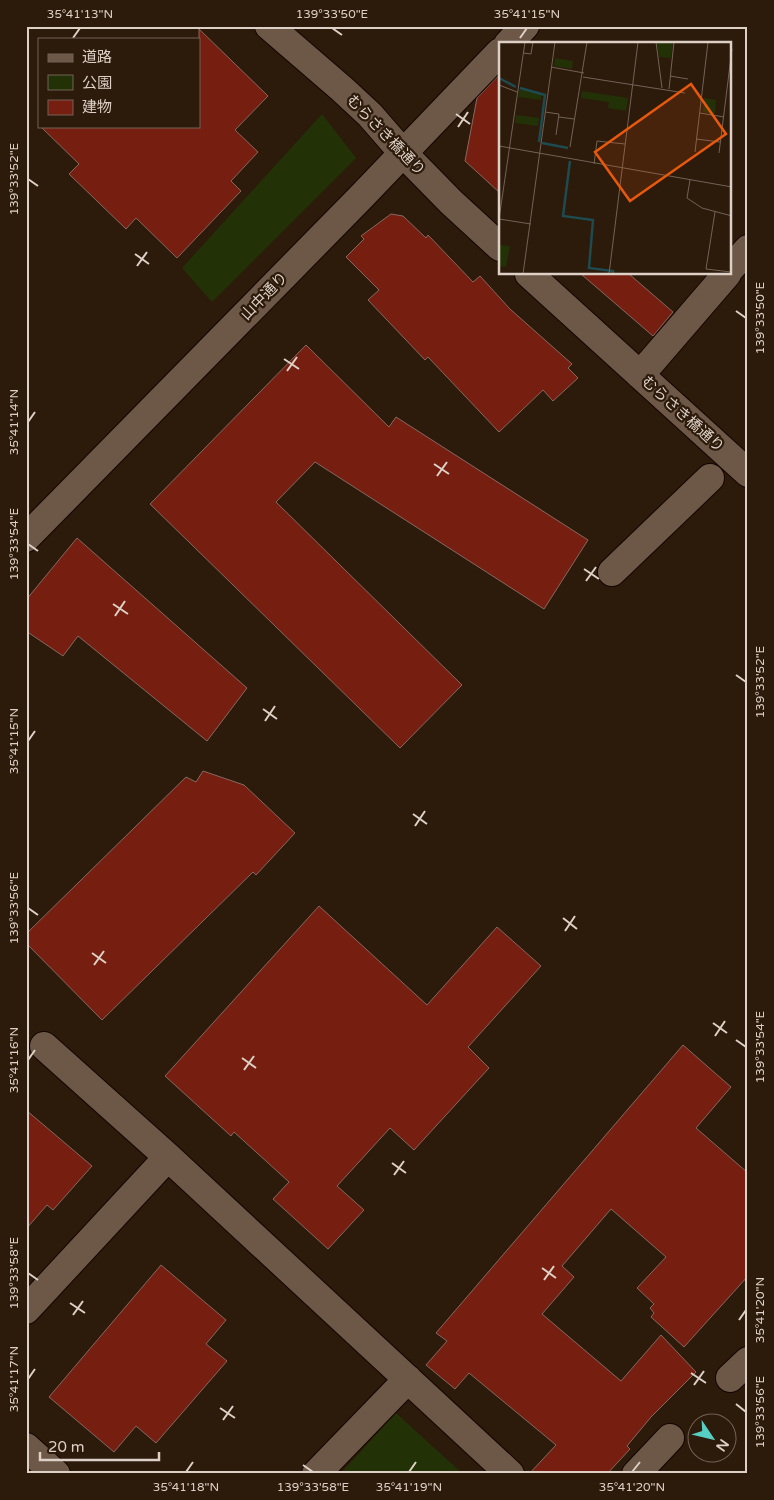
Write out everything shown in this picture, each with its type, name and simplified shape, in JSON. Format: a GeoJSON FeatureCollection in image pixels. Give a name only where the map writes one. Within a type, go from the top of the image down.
{"type":"FeatureCollection","features":[{"type":"Feature","properties":{"kind":"street","name":"むらさき橋通り"},"geometry":{"type":"LineString","coordinates":[[269,26],[370,115],[403,153],[451,202],[499,246]]}},
{"type":"Feature","properties":{"kind":"street"},"geometry":{"type":"LineString","coordinates":[[510,42],[526,26]]}},
{"type":"Feature","properties":{"kind":"street","name":"山中通り"},"geometry":{"type":"LineString","coordinates":[[26,538],[354,204],[499,53]]}},
{"type":"Feature","properties":{"kind":"street"},"geometry":{"type":"LineString","coordinates":[[732,268],[748,249]]}},
{"type":"Feature","properties":{"kind":"street","name":"むらさき橋通り"},"geometry":{"type":"LineString","coordinates":[[530,275],[748,473]]}},
{"type":"Feature","properties":{"kind":"street"},"geometry":{"type":"LineString","coordinates":[[640,374],[726,275]]}},
{"type":"Feature","properties":{"kind":"street"},"geometry":{"type":"LineString","coordinates":[[612,572],[710,478]]}},
{"type":"Feature","properties":{"kind":"street"},"geometry":{"type":"LineString","coordinates":[[44,1046],[168,1157],[510,1474]]}},
{"type":"Feature","properties":{"kind":"street"},"geometry":{"type":"LineString","coordinates":[[26,1310],[168,1157]]}},
{"type":"Feature","properties":{"kind":"street"},"geometry":{"type":"LineString","coordinates":[[316,1474],[408,1379]]}},
{"type":"Feature","properties":{"kind":"street"},"geometry":{"type":"LineString","coordinates":[[636,1474],[670,1438]]}},
{"type":"Feature","properties":{"kind":"street"},"geometry":{"type":"LineString","coordinates":[[26,1447],[56,1474]]}},
{"type":"Feature","properties":{"kind":"green space"},"geometry":{"type":"Polygon","coordinates":[[[322,114],[356,158],[212,302],[182,268],[322,114]]]}},
{"type":"Feature","properties":{"kind":"green space"},"geometry":{"type":"Polygon","coordinates":[[[396,1413],[463,1474],[340,1474],[396,1413]]]}},
{"type":"Feature","properties":{"kind":"building"},"geometry":{"type":"Polygon","coordinates":[[[199,29],[268,96],[235,130],[258,152],[231,181],[241,191],[177,258],[136,218],[126,229],[69,174],[79,164],[42,128],[200,128],[199,29]]]}},
{"type":"Feature","properties":{"kind":"building"},"geometry":{"type":"Polygon","coordinates":[[[499,75],[499,192],[465,161],[477,98],[499,75]]]}},
{"type":"Feature","properties":{"kind":"building"},"geometry":{"type":"Polygon","coordinates":[[[391,214],[403,216],[426,238],[428,235],[473,282],[480,276],[510,309],[572,364],[568,368],[578,378],[553,401],[543,390],[499,432],[428,357],[425,360],[368,300],[379,290],[346,257],[364,239],[361,236],[391,214]]]}},
{"type":"Feature","properties":{"kind":"building"},"geometry":{"type":"Polygon","coordinates":[[[582,275],[630,275],[673,312],[653,336],[582,275]]]}},
{"type":"Feature","properties":{"kind":"building"},"geometry":{"type":"Polygon","coordinates":[[[306,345],[389,427],[396,417],[588,540],[544,609],[315,462],[276,502],[462,685],[400,748],[150,504],[306,345]]]}},
{"type":"Feature","properties":{"kind":"building"},"geometry":{"type":"Polygon","coordinates":[[[77,538],[247,688],[207,741],[78,636],[63,656],[26,631],[26,600],[77,538]]]}},
{"type":"Feature","properties":{"kind":"building"},"geometry":{"type":"Polygon","coordinates":[[[203,771],[244,785],[295,833],[256,875],[253,872],[102,1020],[26,943],[26,934],[186,777],[196,782],[203,771]]]}},
{"type":"Feature","properties":{"kind":"building"},"geometry":{"type":"Polygon","coordinates":[[[319,906],[427,1005],[497,927],[541,966],[468,1047],[489,1068],[414,1150],[390,1128],[337,1186],[364,1210],[328,1249],[273,1199],[289,1182],[234,1132],[231,1136],[165,1076],[319,906]]]}},
{"type":"Feature","properties":{"kind":"building"},"geometry":{"type":"Polygon","coordinates":[[[683,1045],[731,1087],[696,1128],[748,1173],[748,1276],[684,1347],[651,1317],[654,1313],[650,1308],[654,1304],[637,1288],[666,1257],[611,1209],[562,1266],[574,1277],[542,1314],[621,1381],[661,1335],[696,1372],[651,1417],[627,1446],[630,1449],[607,1474],[529,1474],[556,1445],[469,1373],[455,1389],[426,1365],[447,1341],[436,1333],[683,1045]]]}},
{"type":"Feature","properties":{"kind":"building"},"geometry":{"type":"Polygon","coordinates":[[[26,1110],[92,1166],[53,1210],[47,1205],[26,1229],[26,1110]]]}},
{"type":"Feature","properties":{"kind":"building"},"geometry":{"type":"Polygon","coordinates":[[[161,1265],[226,1320],[206,1344],[227,1361],[156,1443],[136,1426],[114,1452],[49,1397],[161,1265]]]}}]}
